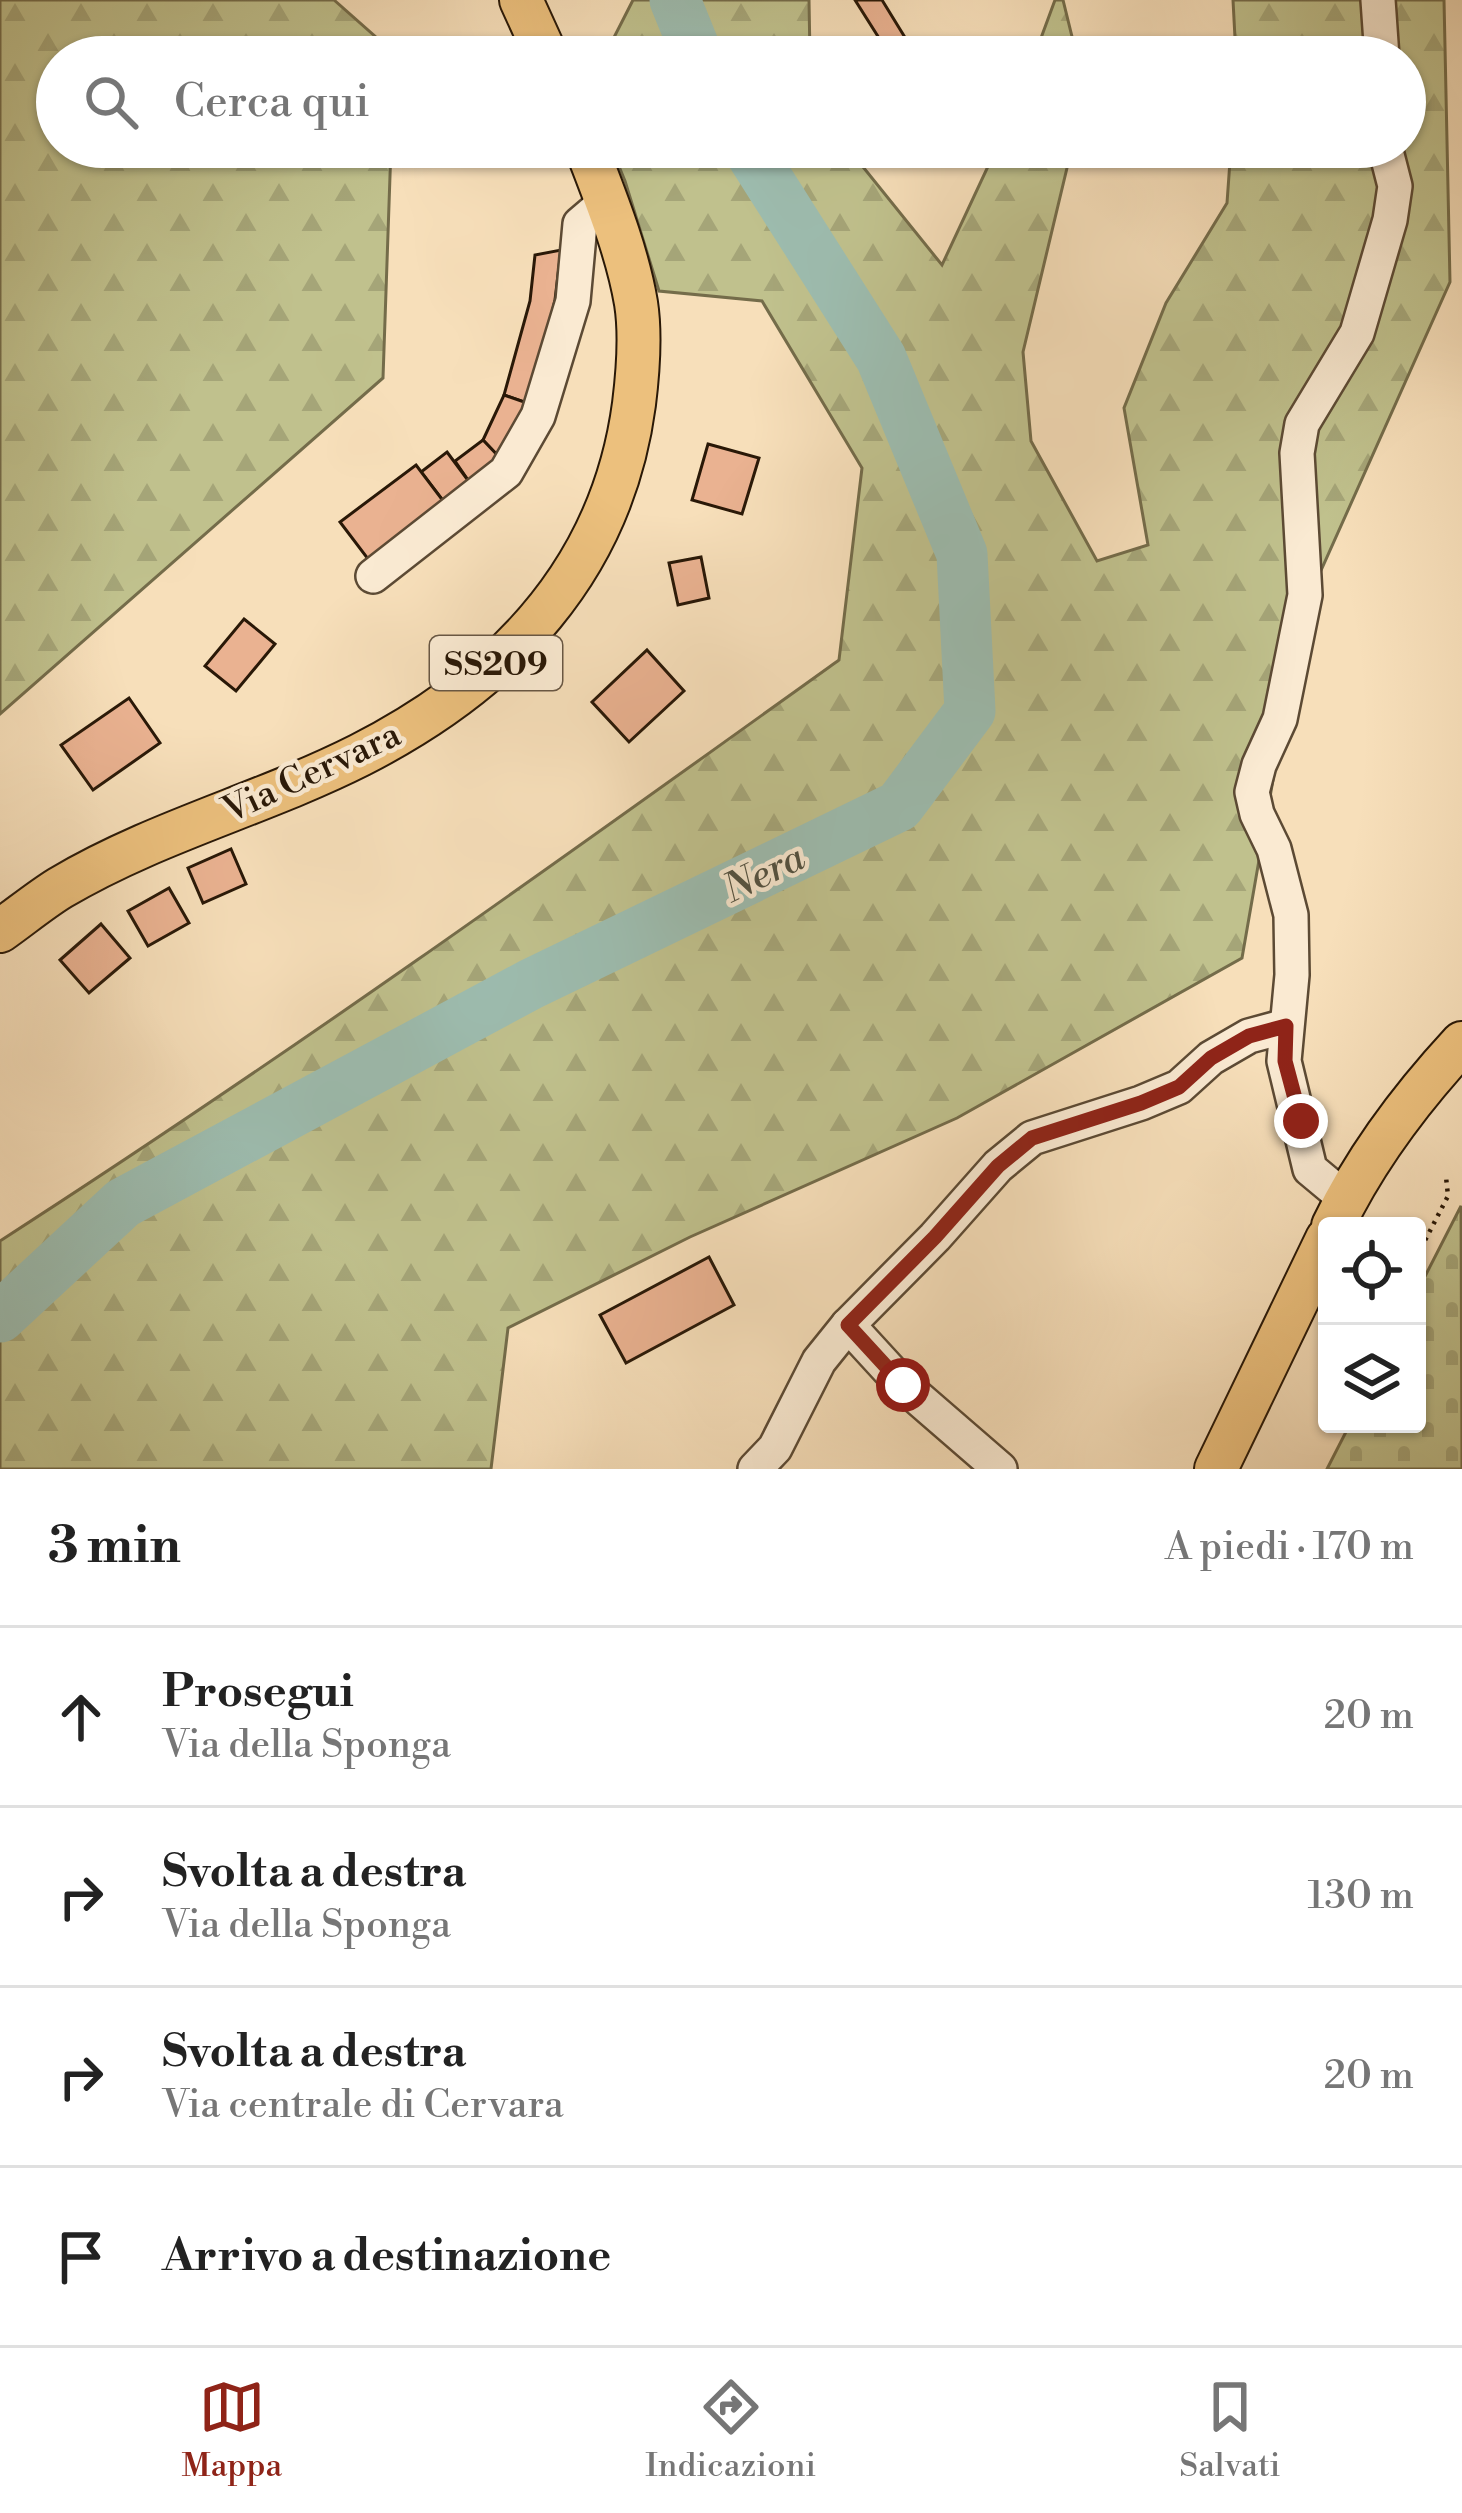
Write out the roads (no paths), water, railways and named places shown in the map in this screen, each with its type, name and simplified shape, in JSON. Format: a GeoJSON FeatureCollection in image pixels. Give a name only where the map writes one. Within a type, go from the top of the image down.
{"type":"FeatureCollection","features":[{"type":"Feature","properties":{"kind":"main road"},"geometry":{"type":"LineString","coordinates":[[521,0],[537,36]]}},
{"type":"Feature","properties":{"kind":"main road","name":"Via Cervara"},"geometry":{"type":"LineString","coordinates":[[0,931],[60,888],[205,819],[359,755],[451,702],[518,645],[586,557],[627,454],[637,380],[636,305],[594,168]]}},
{"type":"Feature","properties":{"kind":"main road"},"geometry":{"type":"LineString","coordinates":[[1340,1213],[1402,1114],[1462,1042]]}},
{"type":"Feature","properties":{"kind":"main road"},"geometry":{"type":"LineString","coordinates":[[1216,1469],[1318,1258]]}},
{"type":"Feature","properties":{"kind":"street"},"geometry":{"type":"LineString","coordinates":[[1378,0],[1381,36]]}},
{"type":"Feature","properties":{"kind":"street"},"geometry":{"type":"LineString","coordinates":[[1340,1213],[1310,1169],[1285,1061],[1291,915],[1274,849],[1252,792],[1280,719],[1305,595],[1297,453],[1302,424],[1357,333],[1393,203],[1391,168]]}},
{"type":"Feature","properties":{"kind":"street"},"geometry":{"type":"LineString","coordinates":[[373,576],[506,472],[538,416],[573,302],[580,224],[607,201]]}},
{"type":"Feature","properties":{"kind":"street"},"geometry":{"type":"LineString","coordinates":[[755,1469],[775,1448],[819,1361],[998,1166],[1032,1138],[1179,1087],[1211,1058],[1249,1036],[1286,1026]]}},
{"type":"Feature","properties":{"kind":"street"},"geometry":{"type":"LineString","coordinates":[[848,1325],[903,1385],[1000,1469]]}},
{"type":"Feature","properties":{"kind":"waterway","name":"Nera"},"geometry":{"type":"LineString","coordinates":[[675,0],[690,36]]}},
{"type":"Feature","properties":{"kind":"waterway","name":"Nera"},"geometry":{"type":"LineString","coordinates":[[0,1317],[123,1203],[531,984],[899,806],[970,711],[962,554],[881,358],[760,168]]}}]}
